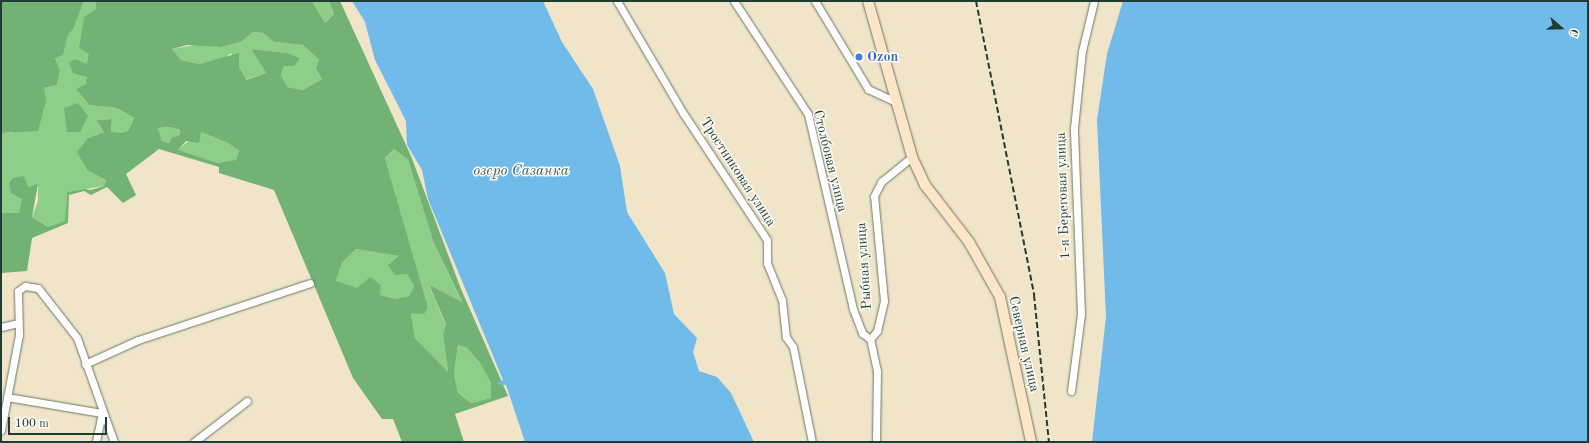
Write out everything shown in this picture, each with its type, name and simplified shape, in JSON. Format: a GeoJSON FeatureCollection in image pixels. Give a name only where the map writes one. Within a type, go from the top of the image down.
{"type":"FeatureCollection","features":[{"type":"Feature","properties":{"kind":"street","name":"Тростниковая улица"},"geometry":{"type":"LineString","coordinates":[[617,1],[660,68],[683,113],[767,240],[767,263],[782,300],[786,337],[793,346],[812,442]]}},
{"type":"Feature","properties":{"kind":"street","name":"Столбовая улица"},"geometry":{"type":"LineString","coordinates":[[734,1],[808,114],[853,309],[862,333],[870,339]]}},
{"type":"Feature","properties":{"kind":"street"},"geometry":{"type":"LineString","coordinates":[[815,1],[868,89],[896,102]]}},
{"type":"Feature","properties":{"kind":"street"},"geometry":{"type":"LineString","coordinates":[[868,1],[912,157]]}},
{"type":"Feature","properties":{"kind":"street","name":"1-я Береговая улица"},"geometry":{"type":"LineString","coordinates":[[1071,391],[1081,314],[1074,128],[1082,51],[1094,1]]}},
{"type":"Feature","properties":{"kind":"street","name":"Рыбная улица"},"geometry":{"type":"LineString","coordinates":[[870,339],[877,331],[884,301],[875,236],[874,196],[881,182],[912,157]]}},
{"type":"Feature","properties":{"kind":"street","name":"Северная улица"},"geometry":{"type":"LineString","coordinates":[[912,157],[925,185],[969,242],[1000,297],[1031,442]]}},
{"type":"Feature","properties":{"kind":"street"},"geometry":{"type":"LineString","coordinates":[[85,364],[138,340],[310,283]]}},
{"type":"Feature","properties":{"kind":"street"},"geometry":{"type":"LineString","coordinates":[[1,430],[18,323],[18,291],[25,286],[38,288],[76,338],[102,413],[114,442]]}},
{"type":"Feature","properties":{"kind":"street"},"geometry":{"type":"LineString","coordinates":[[1,327],[18,323]]}},
{"type":"Feature","properties":{"kind":"street"},"geometry":{"type":"LineString","coordinates":[[870,339],[877,371],[876,442]]}},
{"type":"Feature","properties":{"kind":"street"},"geometry":{"type":"LineString","coordinates":[[7,397],[102,413]]}},
{"type":"Feature","properties":{"kind":"street"},"geometry":{"type":"LineString","coordinates":[[194,442],[247,402]]}},
{"type":"Feature","properties":{"kind":"street"},"geometry":{"type":"LineString","coordinates":[[96,442],[102,413]]}},
{"type":"Feature","properties":{"kind":"green space"},"geometry":{"type":"Polygon","coordinates":[[[1,1],[84,1],[73,30],[68,34],[63,55],[55,58],[60,70],[57,85],[44,88],[46,101],[38,131],[1,133],[1,1]]]}},
{"type":"Feature","properties":{"kind":"green space"},"geometry":{"type":"Polygon","coordinates":[[[84,1],[96,1],[96,9],[87,84],[76,89],[89,105],[117,108],[134,118],[128,131],[121,133],[111,133],[112,119],[96,120],[104,132],[88,138],[88,171],[106,180],[104,186],[67,192],[66,221],[48,227],[32,217],[38,201],[38,185],[28,187],[19,213],[1,213],[1,133],[12,133],[42,115],[44,88],[57,85],[60,70],[55,58],[68,34],[73,30],[84,1]]]}},
{"type":"Feature","properties":{"kind":"green space"},"geometry":{"type":"Polygon","coordinates":[[[96,1],[312,1],[325,23],[334,14],[329,1],[340,1],[411,156],[461,289],[508,396],[455,414],[464,442],[402,442],[393,419],[382,419],[353,378],[274,190],[219,173],[219,167],[159,149],[126,174],[136,195],[123,203],[107,187],[91,195],[84,191],[69,195],[68,223],[32,238],[27,271],[2,273],[1,213],[19,213],[22,199],[11,193],[9,183],[13,178],[24,176],[28,187],[38,184],[32,217],[48,227],[65,221],[67,192],[84,189],[91,190],[104,186],[106,180],[88,171],[77,152],[88,138],[104,132],[96,120],[112,119],[111,132],[121,133],[128,131],[134,118],[117,108],[89,105],[76,89],[86,84],[87,77],[73,73],[69,63],[75,59],[87,64],[89,54],[79,48],[84,17],[96,9],[96,1]],[[253,32],[241,42],[221,47],[187,45],[172,49],[181,60],[200,64],[239,53],[239,67],[246,80],[266,73],[251,49],[287,53],[300,58],[294,66],[284,66],[281,75],[287,87],[303,90],[322,79],[316,68],[319,60],[303,45],[274,42],[263,33],[253,32]],[[170,127],[158,128],[162,141],[169,143],[172,137],[179,136],[180,130],[170,127]],[[201,132],[199,143],[186,141],[178,150],[218,163],[236,160],[239,151],[228,143],[201,132]],[[394,149],[385,158],[428,307],[424,314],[411,313],[415,338],[448,372],[443,335],[446,324],[429,285],[462,302],[433,241],[408,160],[394,149]],[[356,249],[342,263],[336,281],[357,288],[370,277],[381,285],[380,295],[395,299],[409,296],[414,286],[407,274],[395,275],[388,265],[399,256],[356,249]],[[458,345],[454,374],[458,393],[471,403],[491,398],[491,383],[480,363],[467,348],[458,345]]]}},
{"type":"Feature","properties":{"kind":"green space"},"geometry":{"type":"Polygon","coordinates":[[[312,1],[329,1],[334,14],[325,23],[312,1]]]}},
{"type":"Feature","properties":{"kind":"green space"},"geometry":{"type":"Polygon","coordinates":[[[253,32],[263,33],[274,42],[303,45],[319,60],[322,79],[303,90],[286,87],[281,75],[284,66],[299,58],[287,53],[251,49],[266,73],[245,80],[231,53],[222,60],[200,64],[181,60],[172,49],[202,44],[221,47],[241,42],[253,32]]]}},
{"type":"Feature","properties":{"kind":"green space"},"geometry":{"type":"Polygon","coordinates":[[[78,103],[88,116],[80,132],[67,132],[64,108],[78,103]]]}},
{"type":"Feature","properties":{"kind":"green space"},"geometry":{"type":"Polygon","coordinates":[[[170,127],[180,130],[179,136],[169,143],[162,141],[158,128],[170,127]]]}},
{"type":"Feature","properties":{"kind":"green space"},"geometry":{"type":"Polygon","coordinates":[[[201,132],[228,143],[239,151],[236,161],[218,163],[177,150],[201,132]]]}},
{"type":"Feature","properties":{"kind":"green space"},"geometry":{"type":"Polygon","coordinates":[[[394,149],[408,160],[433,241],[462,303],[429,286],[446,325],[443,335],[448,373],[415,338],[411,313],[428,307],[385,158],[394,149]]]}},
{"type":"Feature","properties":{"kind":"green space"},"geometry":{"type":"Polygon","coordinates":[[[356,249],[400,256],[389,264],[407,274],[414,286],[409,296],[395,299],[344,287],[336,281],[342,263],[356,249]]]}},
{"type":"Feature","properties":{"kind":"green space"},"geometry":{"type":"Polygon","coordinates":[[[458,345],[467,348],[480,363],[491,383],[491,398],[471,403],[458,393],[454,374],[458,345]]]}},
{"type":"Feature","properties":{"kind":"water","name":"озеро Сазанка"},"geometry":{"type":"Polygon","coordinates":[[[352,1],[543,1],[562,42],[593,89],[620,166],[627,212],[665,273],[674,314],[697,338],[693,352],[699,371],[717,377],[731,393],[754,442],[525,442],[506,385],[496,384],[503,380],[428,199],[422,170],[407,145],[406,121],[375,60],[365,22],[352,1]]]}},
{"type":"Feature","properties":{"kind":"water"},"geometry":{"type":"Polygon","coordinates":[[[1123,1],[1588,1],[1588,442],[1092,442],[1106,317],[1097,120],[1107,54],[1123,1]]]}},
{"type":"Feature","properties":{"kind":"railway"},"geometry":{"type":"LineString","coordinates":[[976,1],[1034,295],[1049,442]]}},
{"type":"Feature","properties":{"kind":"place","name":"Ozon"},"geometry":{"type":"Point","coordinates":[859,57]}}]}
